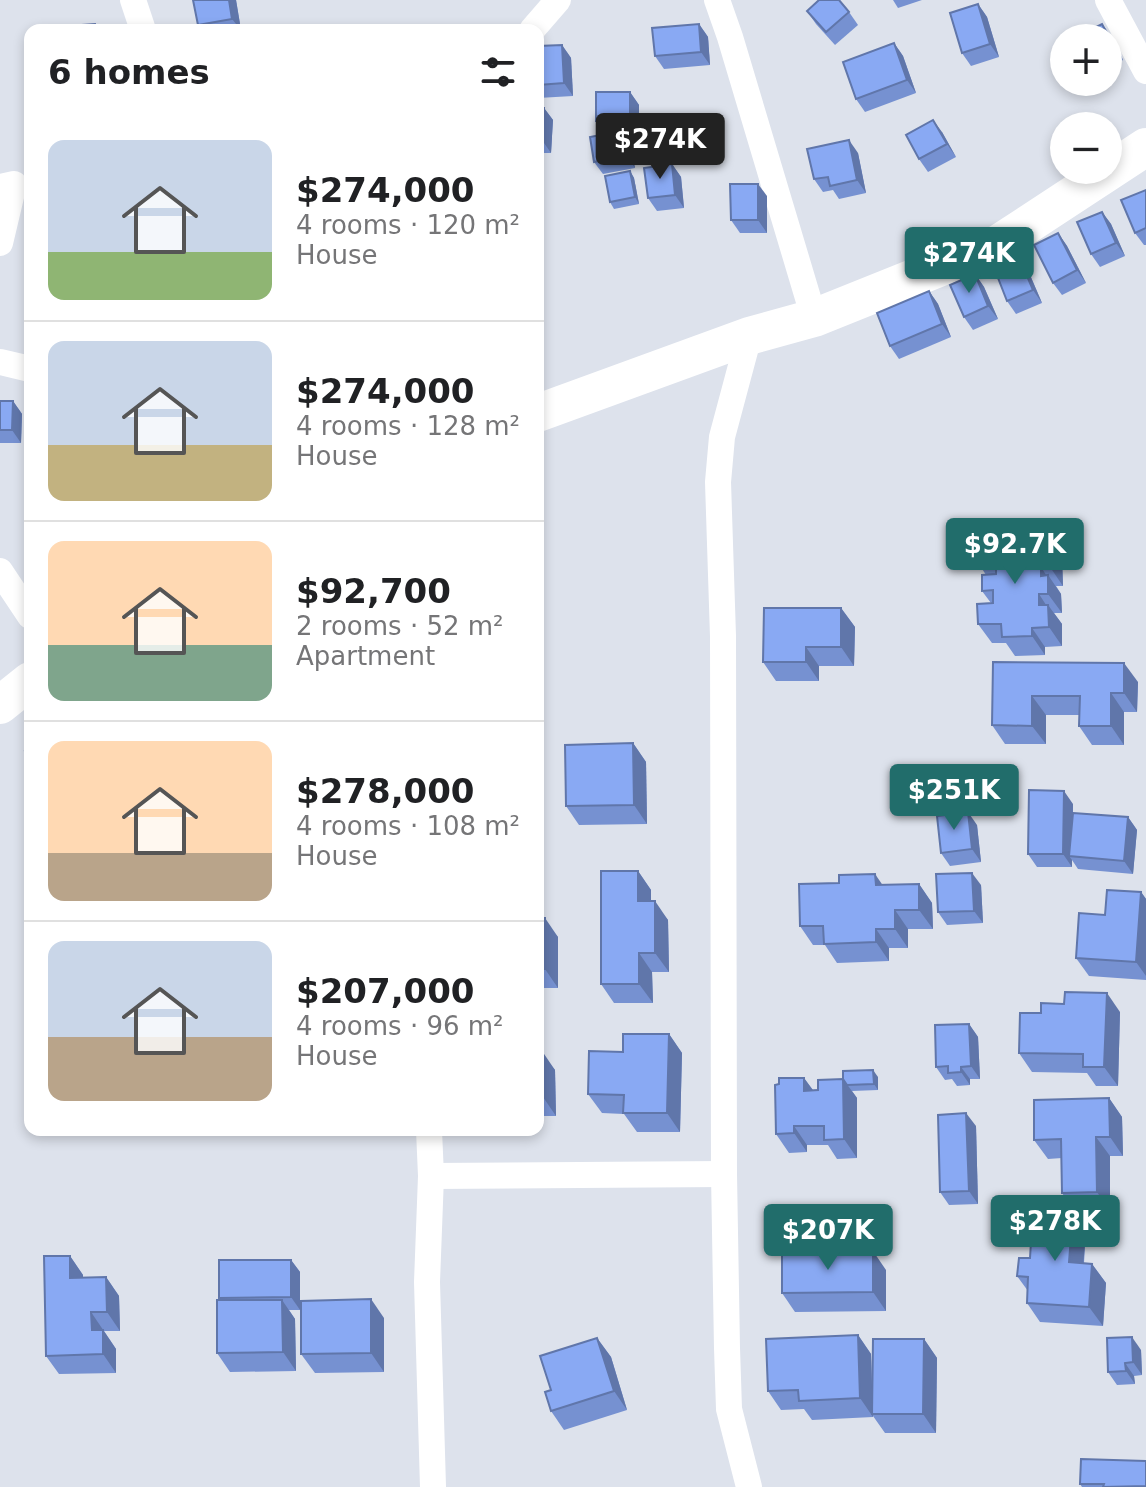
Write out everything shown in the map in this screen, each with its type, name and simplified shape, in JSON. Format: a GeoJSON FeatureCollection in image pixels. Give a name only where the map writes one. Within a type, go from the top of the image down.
{"type":"FeatureCollection","features":[{"type":"Feature","properties":{"kind":"street"},"geometry":{"type":"LineString","coordinates":[[133,0],[141,24]]}},
{"type":"Feature","properties":{"kind":"street"},"geometry":{"type":"LineString","coordinates":[[537,24],[558,0]]}},
{"type":"Feature","properties":{"kind":"street"},"geometry":{"type":"LineString","coordinates":[[717,0],[814,318]]}},
{"type":"Feature","properties":{"kind":"street"},"geometry":{"type":"LineString","coordinates":[[1108,0],[1146,71]]}},
{"type":"Feature","properties":{"kind":"street"},"geometry":{"type":"LineString","coordinates":[[544,411],[749,336],[814,318],[998,244],[1146,147]]}},
{"type":"Feature","properties":{"kind":"street"},"geometry":{"type":"LineString","coordinates":[[0,243],[15,182]]}},
{"type":"Feature","properties":{"kind":"street"},"geometry":{"type":"LineString","coordinates":[[749,336],[722,437],[718,482],[723,636],[724,1174],[729,1409],[749,1487]]}},
{"type":"Feature","properties":{"kind":"street"},"geometry":{"type":"LineString","coordinates":[[0,362],[24,368]]}},
{"type":"Feature","properties":{"kind":"street"},"geometry":{"type":"LineString","coordinates":[[0,571],[24,607]]}},
{"type":"Feature","properties":{"kind":"street"},"geometry":{"type":"LineString","coordinates":[[0,705],[24,686]]}},
{"type":"Feature","properties":{"kind":"street"},"geometry":{"type":"LineString","coordinates":[[429,1136],[427,1282],[433,1487]]}},
{"type":"Feature","properties":{"kind":"street"},"geometry":{"type":"LineString","coordinates":[[431,1176],[724,1174]]}},
{"type":"Feature","properties":{"kind":"building"},"geometry":{"type":"Polygon","coordinates":[[[193,0],[229,0],[232,19],[198,24],[193,0]]]}},
{"type":"Feature","properties":{"kind":"building"},"geometry":{"type":"Polygon","coordinates":[[[819,0],[839,0],[849,12],[826,32],[807,11],[819,0]]]}},
{"type":"Feature","properties":{"kind":"building"},"geometry":{"type":"Polygon","coordinates":[[[978,4],[990,44],[962,53],[950,13],[978,4]]]}},
{"type":"Feature","properties":{"kind":"building"},"geometry":{"type":"Polygon","coordinates":[[[699,24],[701,52],[655,56],[652,28],[699,24]]]}},
{"type":"Feature","properties":{"kind":"building"},"geometry":{"type":"Polygon","coordinates":[[[894,43],[907,80],[856,99],[843,62],[894,43]]]}},
{"type":"Feature","properties":{"kind":"building"},"geometry":{"type":"Polygon","coordinates":[[[562,45],[564,83],[544,85],[544,46],[562,45]]]}},
{"type":"Feature","properties":{"kind":"building"},"geometry":{"type":"Polygon","coordinates":[[[596,92],[630,92],[630,121],[596,121],[596,92]]]}},
{"type":"Feature","properties":{"kind":"building"},"geometry":{"type":"Polygon","coordinates":[[[933,120],[947,144],[919,159],[906,135],[933,120]]]}},
{"type":"Feature","properties":{"kind":"building"},"geometry":{"type":"Polygon","coordinates":[[[621,131],[626,155],[594,162],[590,137],[621,131]]]}},
{"type":"Feature","properties":{"kind":"building"},"geometry":{"type":"Polygon","coordinates":[[[849,140],[857,180],[830,186],[828,177],[814,179],[807,149],[849,140]]]}},
{"type":"Feature","properties":{"kind":"building"},"geometry":{"type":"Polygon","coordinates":[[[672,164],[675,195],[648,198],[644,168],[672,164]]]}},
{"type":"Feature","properties":{"kind":"building"},"geometry":{"type":"Polygon","coordinates":[[[630,171],[635,197],[610,202],[605,176],[630,171]]]}},
{"type":"Feature","properties":{"kind":"building"},"geometry":{"type":"Polygon","coordinates":[[[730,184],[758,184],[758,220],[731,220],[730,184]]]}},
{"type":"Feature","properties":{"kind":"building"},"geometry":{"type":"Polygon","coordinates":[[[1146,190],[1146,228],[1135,233],[1121,200],[1146,190]]]}},
{"type":"Feature","properties":{"kind":"building"},"geometry":{"type":"Polygon","coordinates":[[[1102,212],[1116,243],[1091,254],[1077,222],[1102,212]]]}},
{"type":"Feature","properties":{"kind":"building"},"geometry":{"type":"Polygon","coordinates":[[[1058,233],[1077,270],[1053,283],[1034,245],[1058,233]]]}},
{"type":"Feature","properties":{"kind":"building"},"geometry":{"type":"Polygon","coordinates":[[[1018,255],[1033,290],[1007,301],[993,265],[1018,255]]]}},
{"type":"Feature","properties":{"kind":"building"},"geometry":{"type":"Polygon","coordinates":[[[975,274],[988,306],[964,317],[950,285],[975,274]]]}},
{"type":"Feature","properties":{"kind":"building"},"geometry":{"type":"Polygon","coordinates":[[[929,291],[942,324],[890,346],[877,313],[929,291]]]}},
{"type":"Feature","properties":{"kind":"building"},"geometry":{"type":"Polygon","coordinates":[[[0,401],[13,401],[12,430],[0,430],[0,401]]]}},
{"type":"Feature","properties":{"kind":"building"},"geometry":{"type":"Polygon","coordinates":[[[1049,539],[1050,567],[1041,567],[1041,576],[1048,575],[1048,594],[1039,594],[1039,605],[1048,605],[1049,627],[1032,628],[1032,636],[1002,637],[1001,624],[978,624],[977,604],[993,603],[993,590],[982,591],[982,575],[996,574],[996,564],[979,564],[978,543],[1049,539]]]}},
{"type":"Feature","properties":{"kind":"building"},"geometry":{"type":"Polygon","coordinates":[[[764,608],[841,608],[841,647],[806,647],[806,662],[763,662],[764,608]]]}},
{"type":"Feature","properties":{"kind":"building"},"geometry":{"type":"Polygon","coordinates":[[[993,662],[1124,663],[1124,693],[1111,693],[1111,726],[1079,726],[1080,696],[1032,696],[1032,726],[992,725],[993,662]]]}},
{"type":"Feature","properties":{"kind":"building"},"geometry":{"type":"Polygon","coordinates":[[[633,743],[634,805],[566,806],[565,745],[633,743]]]}},
{"type":"Feature","properties":{"kind":"building"},"geometry":{"type":"Polygon","coordinates":[[[1029,790],[1064,791],[1063,854],[1028,854],[1029,790]]]}},
{"type":"Feature","properties":{"kind":"building"},"geometry":{"type":"Polygon","coordinates":[[[968,812],[972,849],[941,853],[937,816],[968,812]]]}},
{"type":"Feature","properties":{"kind":"building"},"geometry":{"type":"Polygon","coordinates":[[[1073,813],[1128,817],[1124,861],[1069,856],[1073,813]]]}},
{"type":"Feature","properties":{"kind":"building"},"geometry":{"type":"Polygon","coordinates":[[[601,871],[638,871],[638,901],[655,901],[655,953],[639,953],[639,984],[601,984],[601,871]]]}},
{"type":"Feature","properties":{"kind":"building"},"geometry":{"type":"Polygon","coordinates":[[[972,873],[974,911],[938,912],[936,874],[972,873]]]}},
{"type":"Feature","properties":{"kind":"building"},"geometry":{"type":"Polygon","coordinates":[[[875,874],[876,885],[919,884],[919,910],[895,910],[895,929],[876,929],[876,942],[824,944],[823,926],[800,926],[799,884],[839,883],[839,875],[875,874]]]}},
{"type":"Feature","properties":{"kind":"building"},"geometry":{"type":"Polygon","coordinates":[[[1107,890],[1141,892],[1136,962],[1076,958],[1079,913],[1105,915],[1107,890]]]}},
{"type":"Feature","properties":{"kind":"building"},"geometry":{"type":"Polygon","coordinates":[[[544,918],[545,918],[544,969],[544,918]]]}},
{"type":"Feature","properties":{"kind":"building"},"geometry":{"type":"Polygon","coordinates":[[[1065,992],[1107,993],[1104,1067],[1083,1067],[1083,1054],[1019,1053],[1020,1013],[1041,1013],[1041,1003],[1064,1004],[1065,992]]]}},
{"type":"Feature","properties":{"kind":"building"},"geometry":{"type":"Polygon","coordinates":[[[969,1024],[971,1066],[961,1067],[961,1072],[948,1073],[948,1066],[936,1067],[935,1025],[969,1024]]]}},
{"type":"Feature","properties":{"kind":"building"},"geometry":{"type":"Polygon","coordinates":[[[623,1034],[669,1034],[667,1113],[623,1113],[624,1095],[588,1094],[589,1051],[623,1052],[623,1034]]]}},
{"type":"Feature","properties":{"kind":"building"},"geometry":{"type":"Polygon","coordinates":[[[873,1070],[874,1084],[847,1085],[843,1079],[843,1071],[873,1070]]]}},
{"type":"Feature","properties":{"kind":"building"},"geometry":{"type":"Polygon","coordinates":[[[779,1078],[804,1078],[804,1091],[818,1090],[818,1080],[843,1079],[844,1139],[824,1140],[824,1126],[794,1126],[794,1133],[776,1134],[775,1085],[779,1084],[779,1078]]]}},
{"type":"Feature","properties":{"kind":"building"},"geometry":{"type":"Polygon","coordinates":[[[1109,1098],[1110,1137],[1096,1137],[1097,1192],[1062,1193],[1061,1139],[1034,1140],[1034,1100],[1109,1098]]]}},
{"type":"Feature","properties":{"kind":"building"},"geometry":{"type":"Polygon","coordinates":[[[966,1113],[969,1191],[940,1192],[938,1115],[966,1113]]]}},
{"type":"Feature","properties":{"kind":"building"},"geometry":{"type":"Polygon","coordinates":[[[1033,1209],[1073,1211],[1069,1262],[1092,1264],[1089,1307],[1027,1303],[1028,1277],[1017,1276],[1019,1258],[1030,1258],[1033,1209]]]}},
{"type":"Feature","properties":{"kind":"building"},"geometry":{"type":"Polygon","coordinates":[[[873,1251],[873,1292],[782,1293],[782,1252],[873,1251]]]}},
{"type":"Feature","properties":{"kind":"building"},"geometry":{"type":"Polygon","coordinates":[[[44,1256],[70,1256],[70,1278],[106,1277],[107,1312],[91,1312],[92,1330],[103,1330],[103,1354],[46,1356],[44,1256]]]}},
{"type":"Feature","properties":{"kind":"building"},"geometry":{"type":"Polygon","coordinates":[[[219,1260],[291,1260],[291,1297],[219,1298],[219,1260]]]}},
{"type":"Feature","properties":{"kind":"building"},"geometry":{"type":"Polygon","coordinates":[[[371,1299],[371,1353],[301,1354],[301,1301],[371,1299]]]}},
{"type":"Feature","properties":{"kind":"building"},"geometry":{"type":"Polygon","coordinates":[[[217,1300],[282,1300],[283,1352],[217,1353],[217,1300]]]}},
{"type":"Feature","properties":{"kind":"building"},"geometry":{"type":"Polygon","coordinates":[[[858,1335],[860,1398],[799,1401],[798,1390],[768,1391],[766,1339],[858,1335]]]}},
{"type":"Feature","properties":{"kind":"building"},"geometry":{"type":"Polygon","coordinates":[[[1132,1337],[1133,1362],[1125,1363],[1126,1371],[1108,1372],[1107,1338],[1132,1337]]]}},
{"type":"Feature","properties":{"kind":"building"},"geometry":{"type":"Polygon","coordinates":[[[597,1338],[614,1391],[551,1411],[545,1392],[551,1390],[540,1356],[597,1338]]]}},
{"type":"Feature","properties":{"kind":"building"},"geometry":{"type":"Polygon","coordinates":[[[873,1339],[924,1339],[923,1414],[872,1414],[873,1339]]]}},
{"type":"Feature","properties":{"kind":"building"},"geometry":{"type":"Polygon","coordinates":[[[1081,1459],[1146,1461],[1146,1486],[1080,1484],[1081,1459]]]}}]}
